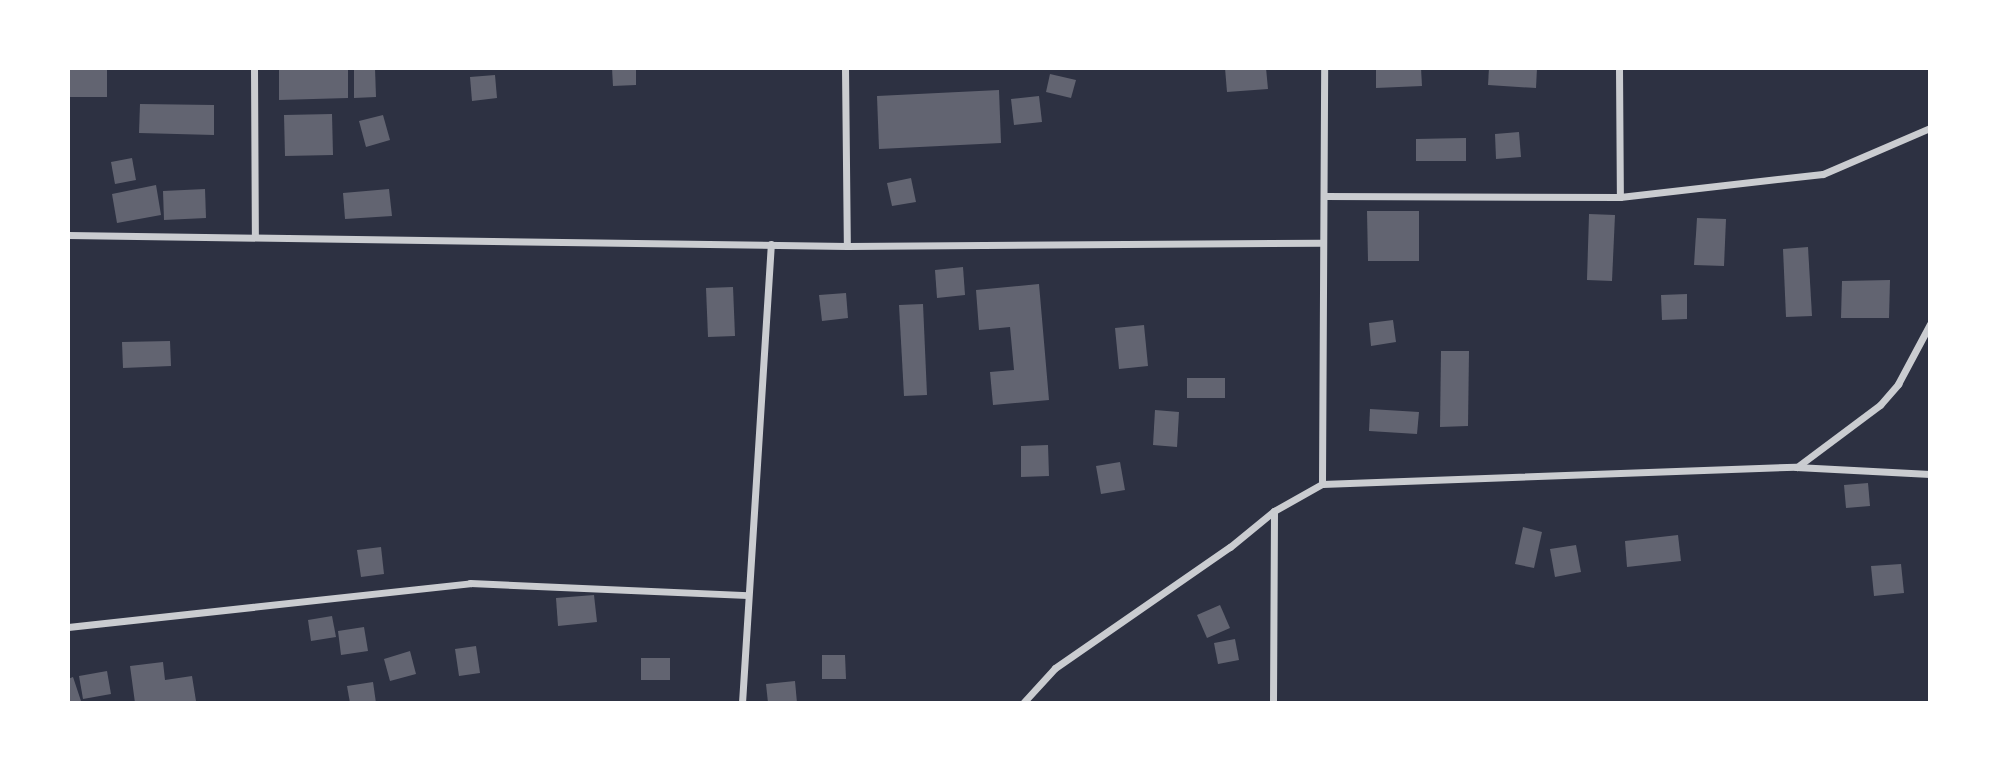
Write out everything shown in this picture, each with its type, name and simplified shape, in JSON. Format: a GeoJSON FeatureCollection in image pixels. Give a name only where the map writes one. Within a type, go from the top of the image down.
{"type":"FeatureCollection","features":[{"type":"Feature","properties":{"kind":"street"},"geometry":{"type":"LineString","coordinates":[[254,68],[255,236]]}},
{"type":"Feature","properties":{"kind":"street"},"geometry":{"type":"LineString","coordinates":[[845,68],[847,246]]}},
{"type":"Feature","properties":{"kind":"street"},"geometry":{"type":"LineString","coordinates":[[1322,484],[1324,68]]}},
{"type":"Feature","properties":{"kind":"street"},"geometry":{"type":"LineString","coordinates":[[1619,68],[1620,197]]}},
{"type":"Feature","properties":{"kind":"street"},"geometry":{"type":"LineString","coordinates":[[1324,196],[1620,197],[1823,174],[1930,128]]}},
{"type":"Feature","properties":{"kind":"street"},"geometry":{"type":"LineString","coordinates":[[68,235],[847,246],[1322,243]]}},
{"type":"Feature","properties":{"kind":"street"},"geometry":{"type":"LineString","coordinates":[[742,703],[771,244]]}},
{"type":"Feature","properties":{"kind":"street"},"geometry":{"type":"LineString","coordinates":[[1796,467],[1880,405],[1898,384],[1930,324]]}},
{"type":"Feature","properties":{"kind":"street"},"geometry":{"type":"LineString","coordinates":[[1023,703],[1055,668],[1230,547],[1274,511],[1322,484],[1796,467],[1930,474]]}},
{"type":"Feature","properties":{"kind":"street"},"geometry":{"type":"LineString","coordinates":[[1273,703],[1274,511]]}},
{"type":"Feature","properties":{"kind":"street"},"geometry":{"type":"LineString","coordinates":[[68,627],[470,583],[748,595]]}},
{"type":"Feature","properties":{"kind":"building"},"geometry":{"type":"Polygon","coordinates":[[[279,68],[348,68],[348,98],[279,100],[279,68]]]}},
{"type":"Feature","properties":{"kind":"building"},"geometry":{"type":"Polygon","coordinates":[[[354,68],[375,68],[376,97],[354,98],[354,68]]]}},
{"type":"Feature","properties":{"kind":"building"},"geometry":{"type":"Polygon","coordinates":[[[612,68],[636,68],[636,85],[613,86],[612,68]]]}},
{"type":"Feature","properties":{"kind":"building"},"geometry":{"type":"Polygon","coordinates":[[[1225,68],[1266,68],[1268,89],[1227,92],[1225,68]]]}},
{"type":"Feature","properties":{"kind":"building"},"geometry":{"type":"Polygon","coordinates":[[[1376,68],[1421,68],[1422,86],[1376,88],[1376,68]]]}},
{"type":"Feature","properties":{"kind":"building"},"geometry":{"type":"Polygon","coordinates":[[[1489,68],[1537,68],[1536,88],[1488,85],[1489,68]]]}},
{"type":"Feature","properties":{"kind":"building"},"geometry":{"type":"Polygon","coordinates":[[[107,69],[107,97],[68,97],[68,70],[107,69]]]}},
{"type":"Feature","properties":{"kind":"building"},"geometry":{"type":"Polygon","coordinates":[[[1050,74],[1076,80],[1071,98],[1046,92],[1050,74]]]}},
{"type":"Feature","properties":{"kind":"building"},"geometry":{"type":"Polygon","coordinates":[[[495,75],[497,98],[472,101],[470,77],[495,75]]]}},
{"type":"Feature","properties":{"kind":"building"},"geometry":{"type":"Polygon","coordinates":[[[999,90],[1001,143],[879,149],[877,96],[999,90]]]}},
{"type":"Feature","properties":{"kind":"building"},"geometry":{"type":"Polygon","coordinates":[[[1039,96],[1042,122],[1014,125],[1011,99],[1039,96]]]}},
{"type":"Feature","properties":{"kind":"building"},"geometry":{"type":"Polygon","coordinates":[[[140,104],[214,105],[214,135],[139,133],[140,104]]]}},
{"type":"Feature","properties":{"kind":"building"},"geometry":{"type":"Polygon","coordinates":[[[332,114],[333,155],[285,156],[284,115],[332,114]]]}},
{"type":"Feature","properties":{"kind":"building"},"geometry":{"type":"Polygon","coordinates":[[[383,115],[390,140],[366,147],[359,121],[383,115]]]}},
{"type":"Feature","properties":{"kind":"building"},"geometry":{"type":"Polygon","coordinates":[[[1519,132],[1521,157],[1496,159],[1495,134],[1519,132]]]}},
{"type":"Feature","properties":{"kind":"building"},"geometry":{"type":"Polygon","coordinates":[[[1466,138],[1466,161],[1416,161],[1416,139],[1466,138]]]}},
{"type":"Feature","properties":{"kind":"building"},"geometry":{"type":"Polygon","coordinates":[[[132,158],[136,180],[115,184],[111,162],[132,158]]]}},
{"type":"Feature","properties":{"kind":"building"},"geometry":{"type":"Polygon","coordinates":[[[911,178],[916,202],[892,206],[887,183],[911,178]]]}},
{"type":"Feature","properties":{"kind":"building"},"geometry":{"type":"Polygon","coordinates":[[[156,185],[161,215],[117,223],[112,194],[156,185]]]}},
{"type":"Feature","properties":{"kind":"building"},"geometry":{"type":"Polygon","coordinates":[[[205,189],[206,218],[164,220],[163,191],[205,189]]]}},
{"type":"Feature","properties":{"kind":"building"},"geometry":{"type":"Polygon","coordinates":[[[389,189],[392,216],[345,219],[343,193],[389,189]]]}},
{"type":"Feature","properties":{"kind":"building"},"geometry":{"type":"Polygon","coordinates":[[[1367,211],[1419,211],[1419,261],[1368,261],[1367,211]]]}},
{"type":"Feature","properties":{"kind":"building"},"geometry":{"type":"Polygon","coordinates":[[[1589,214],[1615,215],[1612,281],[1587,280],[1589,214]]]}},
{"type":"Feature","properties":{"kind":"building"},"geometry":{"type":"Polygon","coordinates":[[[1697,218],[1726,219],[1724,266],[1694,265],[1697,218]]]}},
{"type":"Feature","properties":{"kind":"building"},"geometry":{"type":"Polygon","coordinates":[[[1808,247],[1812,316],[1786,317],[1783,249],[1808,247]]]}},
{"type":"Feature","properties":{"kind":"building"},"geometry":{"type":"Polygon","coordinates":[[[963,267],[965,295],[937,298],[935,270],[963,267]]]}},
{"type":"Feature","properties":{"kind":"building"},"geometry":{"type":"Polygon","coordinates":[[[1890,280],[1889,318],[1841,318],[1842,281],[1890,280]]]}},
{"type":"Feature","properties":{"kind":"building"},"geometry":{"type":"Polygon","coordinates":[[[1039,284],[1049,400],[993,405],[990,372],[1014,370],[1010,327],[979,330],[976,290],[1039,284]]]}},
{"type":"Feature","properties":{"kind":"building"},"geometry":{"type":"Polygon","coordinates":[[[733,287],[735,336],[708,337],[706,288],[733,287]]]}},
{"type":"Feature","properties":{"kind":"building"},"geometry":{"type":"Polygon","coordinates":[[[846,293],[848,318],[822,321],[819,295],[846,293]]]}},
{"type":"Feature","properties":{"kind":"building"},"geometry":{"type":"Polygon","coordinates":[[[1687,294],[1687,319],[1662,320],[1661,295],[1687,294]]]}},
{"type":"Feature","properties":{"kind":"building"},"geometry":{"type":"Polygon","coordinates":[[[923,304],[927,395],[904,396],[899,305],[923,304]]]}},
{"type":"Feature","properties":{"kind":"building"},"geometry":{"type":"Polygon","coordinates":[[[1393,320],[1396,342],[1371,346],[1369,323],[1393,320]]]}},
{"type":"Feature","properties":{"kind":"building"},"geometry":{"type":"Polygon","coordinates":[[[1144,325],[1148,366],[1119,369],[1115,328],[1144,325]]]}},
{"type":"Feature","properties":{"kind":"building"},"geometry":{"type":"Polygon","coordinates":[[[170,341],[171,366],[123,368],[122,342],[170,341]]]}},
{"type":"Feature","properties":{"kind":"building"},"geometry":{"type":"Polygon","coordinates":[[[1441,351],[1469,351],[1468,426],[1440,427],[1441,351]]]}},
{"type":"Feature","properties":{"kind":"building"},"geometry":{"type":"Polygon","coordinates":[[[1187,378],[1225,378],[1225,398],[1187,398],[1187,378]]]}},
{"type":"Feature","properties":{"kind":"building"},"geometry":{"type":"Polygon","coordinates":[[[1370,409],[1419,412],[1417,434],[1369,431],[1370,409]]]}},
{"type":"Feature","properties":{"kind":"building"},"geometry":{"type":"Polygon","coordinates":[[[1155,410],[1179,412],[1177,447],[1153,445],[1155,410]]]}},
{"type":"Feature","properties":{"kind":"building"},"geometry":{"type":"Polygon","coordinates":[[[1048,445],[1049,476],[1021,477],[1021,446],[1048,445]]]}},
{"type":"Feature","properties":{"kind":"building"},"geometry":{"type":"Polygon","coordinates":[[[1120,462],[1125,490],[1101,494],[1096,466],[1120,462]]]}},
{"type":"Feature","properties":{"kind":"building"},"geometry":{"type":"Polygon","coordinates":[[[1868,483],[1870,506],[1846,508],[1844,485],[1868,483]]]}},
{"type":"Feature","properties":{"kind":"building"},"geometry":{"type":"Polygon","coordinates":[[[1523,527],[1542,532],[1534,568],[1515,564],[1523,527]]]}},
{"type":"Feature","properties":{"kind":"building"},"geometry":{"type":"Polygon","coordinates":[[[1678,535],[1681,561],[1627,567],[1625,541],[1678,535]]]}},
{"type":"Feature","properties":{"kind":"building"},"geometry":{"type":"Polygon","coordinates":[[[1576,545],[1581,572],[1555,577],[1550,549],[1576,545]]]}},
{"type":"Feature","properties":{"kind":"building"},"geometry":{"type":"Polygon","coordinates":[[[381,547],[384,574],[361,577],[357,550],[381,547]]]}},
{"type":"Feature","properties":{"kind":"building"},"geometry":{"type":"Polygon","coordinates":[[[1901,564],[1904,593],[1874,596],[1871,566],[1901,564]]]}},
{"type":"Feature","properties":{"kind":"building"},"geometry":{"type":"Polygon","coordinates":[[[594,595],[597,622],[558,626],[556,598],[594,595]]]}},
{"type":"Feature","properties":{"kind":"building"},"geometry":{"type":"Polygon","coordinates":[[[1220,605],[1230,628],[1207,638],[1197,615],[1220,605]]]}},
{"type":"Feature","properties":{"kind":"building"},"geometry":{"type":"Polygon","coordinates":[[[332,616],[336,637],[311,641],[308,620],[332,616]]]}},
{"type":"Feature","properties":{"kind":"building"},"geometry":{"type":"Polygon","coordinates":[[[364,627],[368,651],[341,655],[338,631],[364,627]]]}},
{"type":"Feature","properties":{"kind":"building"},"geometry":{"type":"Polygon","coordinates":[[[1235,639],[1239,660],[1218,664],[1214,643],[1235,639]]]}},
{"type":"Feature","properties":{"kind":"building"},"geometry":{"type":"Polygon","coordinates":[[[476,646],[480,673],[459,676],[455,649],[476,646]]]}},
{"type":"Feature","properties":{"kind":"building"},"geometry":{"type":"Polygon","coordinates":[[[410,651],[416,674],[390,681],[384,659],[410,651]]]}},
{"type":"Feature","properties":{"kind":"building"},"geometry":{"type":"Polygon","coordinates":[[[822,655],[845,655],[846,679],[822,679],[822,655]]]}},
{"type":"Feature","properties":{"kind":"building"},"geometry":{"type":"Polygon","coordinates":[[[641,658],[670,658],[670,680],[641,680],[641,658]]]}},
{"type":"Feature","properties":{"kind":"building"},"geometry":{"type":"Polygon","coordinates":[[[163,662],[165,680],[192,676],[196,701],[135,703],[130,666],[163,662]]]}},
{"type":"Feature","properties":{"kind":"building"},"geometry":{"type":"Polygon","coordinates":[[[107,671],[111,694],[83,699],[79,676],[107,671]]]}},
{"type":"Feature","properties":{"kind":"building"},"geometry":{"type":"Polygon","coordinates":[[[73,677],[81,701],[68,703],[68,679],[73,677]]]}},
{"type":"Feature","properties":{"kind":"building"},"geometry":{"type":"Polygon","coordinates":[[[795,681],[797,703],[768,703],[766,684],[795,681]]]}},
{"type":"Feature","properties":{"kind":"building"},"geometry":{"type":"Polygon","coordinates":[[[373,682],[376,703],[350,703],[347,686],[373,682]]]}}]}
